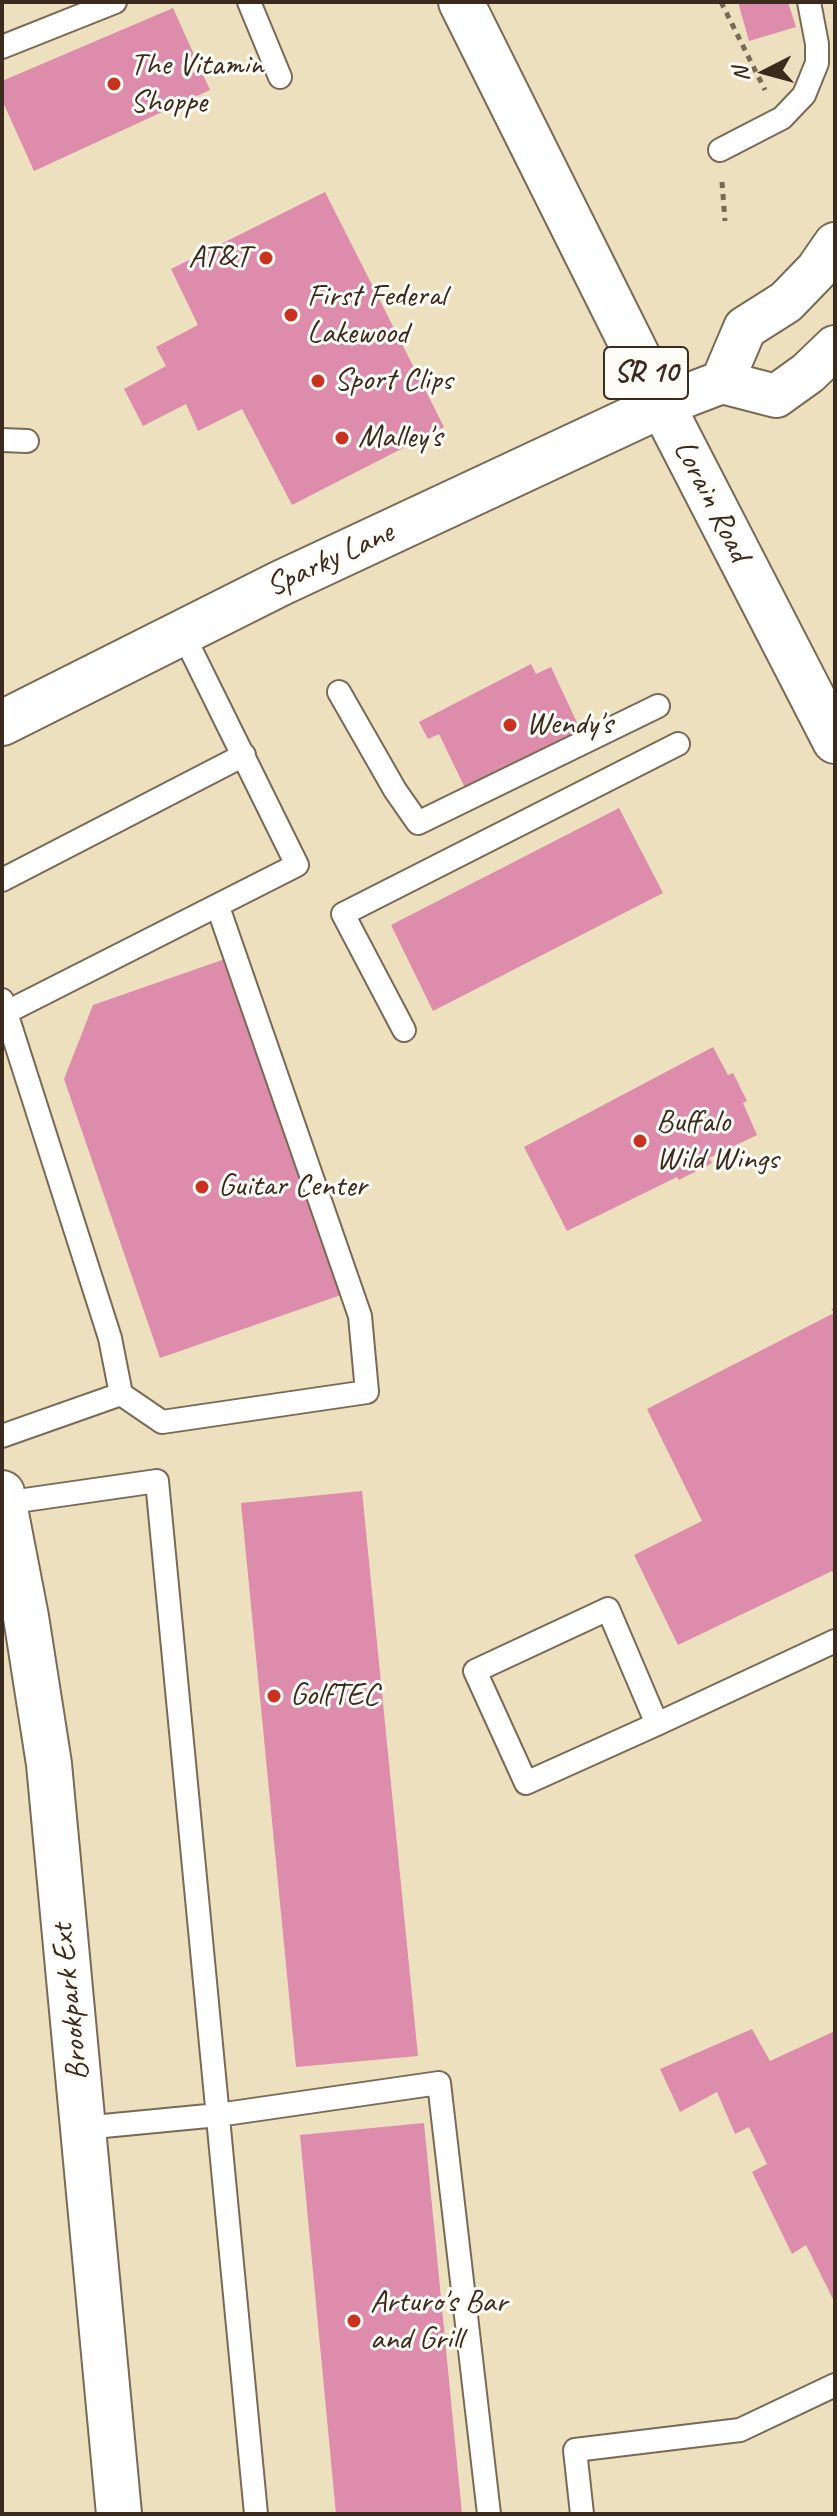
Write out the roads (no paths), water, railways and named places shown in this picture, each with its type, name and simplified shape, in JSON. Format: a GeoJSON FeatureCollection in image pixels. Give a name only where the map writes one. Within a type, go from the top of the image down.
{"type":"FeatureCollection","features":[{"type":"Feature","properties":{"kind":"street","name":"Lorain Road"},"geometry":{"type":"LineString","coordinates":[[461,2],[662,405],[835,741]]}},
{"type":"Feature","properties":{"kind":"street"},"geometry":{"type":"LineString","coordinates":[[722,382],[745,328],[786,302],[817,270],[835,244]]}},
{"type":"Feature","properties":{"kind":"street"},"geometry":{"type":"LineString","coordinates":[[662,405],[722,382],[776,396],[808,373],[835,347]]}},
{"type":"Feature","properties":{"kind":"street","name":"Sparky Lane"},"geometry":{"type":"LineString","coordinates":[[2,723],[281,583],[662,405]]}},
{"type":"Feature","properties":{"kind":"street","name":"Brookpark Ext"},"geometry":{"type":"LineString","coordinates":[[3,1498],[49,1764],[119,2514]]}},
{"type":"Feature","properties":{"kind":"lane"},"geometry":{"type":"LineString","coordinates":[[2,47],[115,2]]}},
{"type":"Feature","properties":{"kind":"lane"},"geometry":{"type":"LineString","coordinates":[[249,2],[280,77]]}},
{"type":"Feature","properties":{"kind":"lane"},"geometry":{"type":"LineString","coordinates":[[720,150],[782,118],[804,95],[817,63],[817,44],[809,2]]}},
{"type":"Feature","properties":{"kind":"lane"},"geometry":{"type":"LineString","coordinates":[[2,440],[27,441]]}},
{"type":"Feature","properties":{"kind":"lane"},"geometry":{"type":"LineString","coordinates":[[182,632],[297,865],[218,907],[4,1006],[110,1338],[121,1394],[162,1422],[367,1392],[360,1316],[218,907]]}},
{"type":"Feature","properties":{"kind":"lane"},"geometry":{"type":"LineString","coordinates":[[339,692],[395,790],[418,823],[658,706]]}},
{"type":"Feature","properties":{"kind":"lane"},"geometry":{"type":"LineString","coordinates":[[404,1030],[343,914],[678,744]]}},
{"type":"Feature","properties":{"kind":"lane"},"geometry":{"type":"LineString","coordinates":[[2,880],[244,755]]}},
{"type":"Feature","properties":{"kind":"lane"},"geometry":{"type":"LineString","coordinates":[[2,1436],[121,1394]]}},
{"type":"Feature","properties":{"kind":"lane"},"geometry":{"type":"LineString","coordinates":[[3,1498],[157,1481],[256,2514]]}},
{"type":"Feature","properties":{"kind":"lane"},"geometry":{"type":"LineString","coordinates":[[657,1724],[608,1609],[475,1671],[526,1783],[657,1724],[835,1641]]}},
{"type":"Feature","properties":{"kind":"lane"},"geometry":{"type":"LineString","coordinates":[[83,2128],[218,2115],[439,2083],[489,2514]]}},
{"type":"Feature","properties":{"kind":"lane"},"geometry":{"type":"LineString","coordinates":[[582,2514],[575,2450],[740,2430],[835,2385]]}},
{"type":"Feature","properties":{"kind":"place","name":"The Vitamin Shoppe"},"geometry":{"type":"Point","coordinates":[114,84]}},
{"type":"Feature","properties":{"kind":"place","name":"AT&T"},"geometry":{"type":"Point","coordinates":[266,258]}},
{"type":"Feature","properties":{"kind":"place","name":"First Federal Lakewood"},"geometry":{"type":"Point","coordinates":[291,315]}},
{"type":"Feature","properties":{"kind":"place","name":"Sport Clips"},"geometry":{"type":"Point","coordinates":[318,381]}},
{"type":"Feature","properties":{"kind":"place","name":"Malley's"},"geometry":{"type":"Point","coordinates":[342,438]}},
{"type":"Feature","properties":{"kind":"place","name":"Wendy's"},"geometry":{"type":"Point","coordinates":[510,725]}},
{"type":"Feature","properties":{"kind":"place","name":"Buffalo Wild Wings"},"geometry":{"type":"Point","coordinates":[640,1141]}},
{"type":"Feature","properties":{"kind":"place","name":"Guitar Center"},"geometry":{"type":"Point","coordinates":[202,1187]}},
{"type":"Feature","properties":{"kind":"place","name":"GolfTEC"},"geometry":{"type":"Point","coordinates":[274,1696]}},
{"type":"Feature","properties":{"kind":"place","name":"Arturo's Bar and Grill"},"geometry":{"type":"Point","coordinates":[354,2321]}}]}
